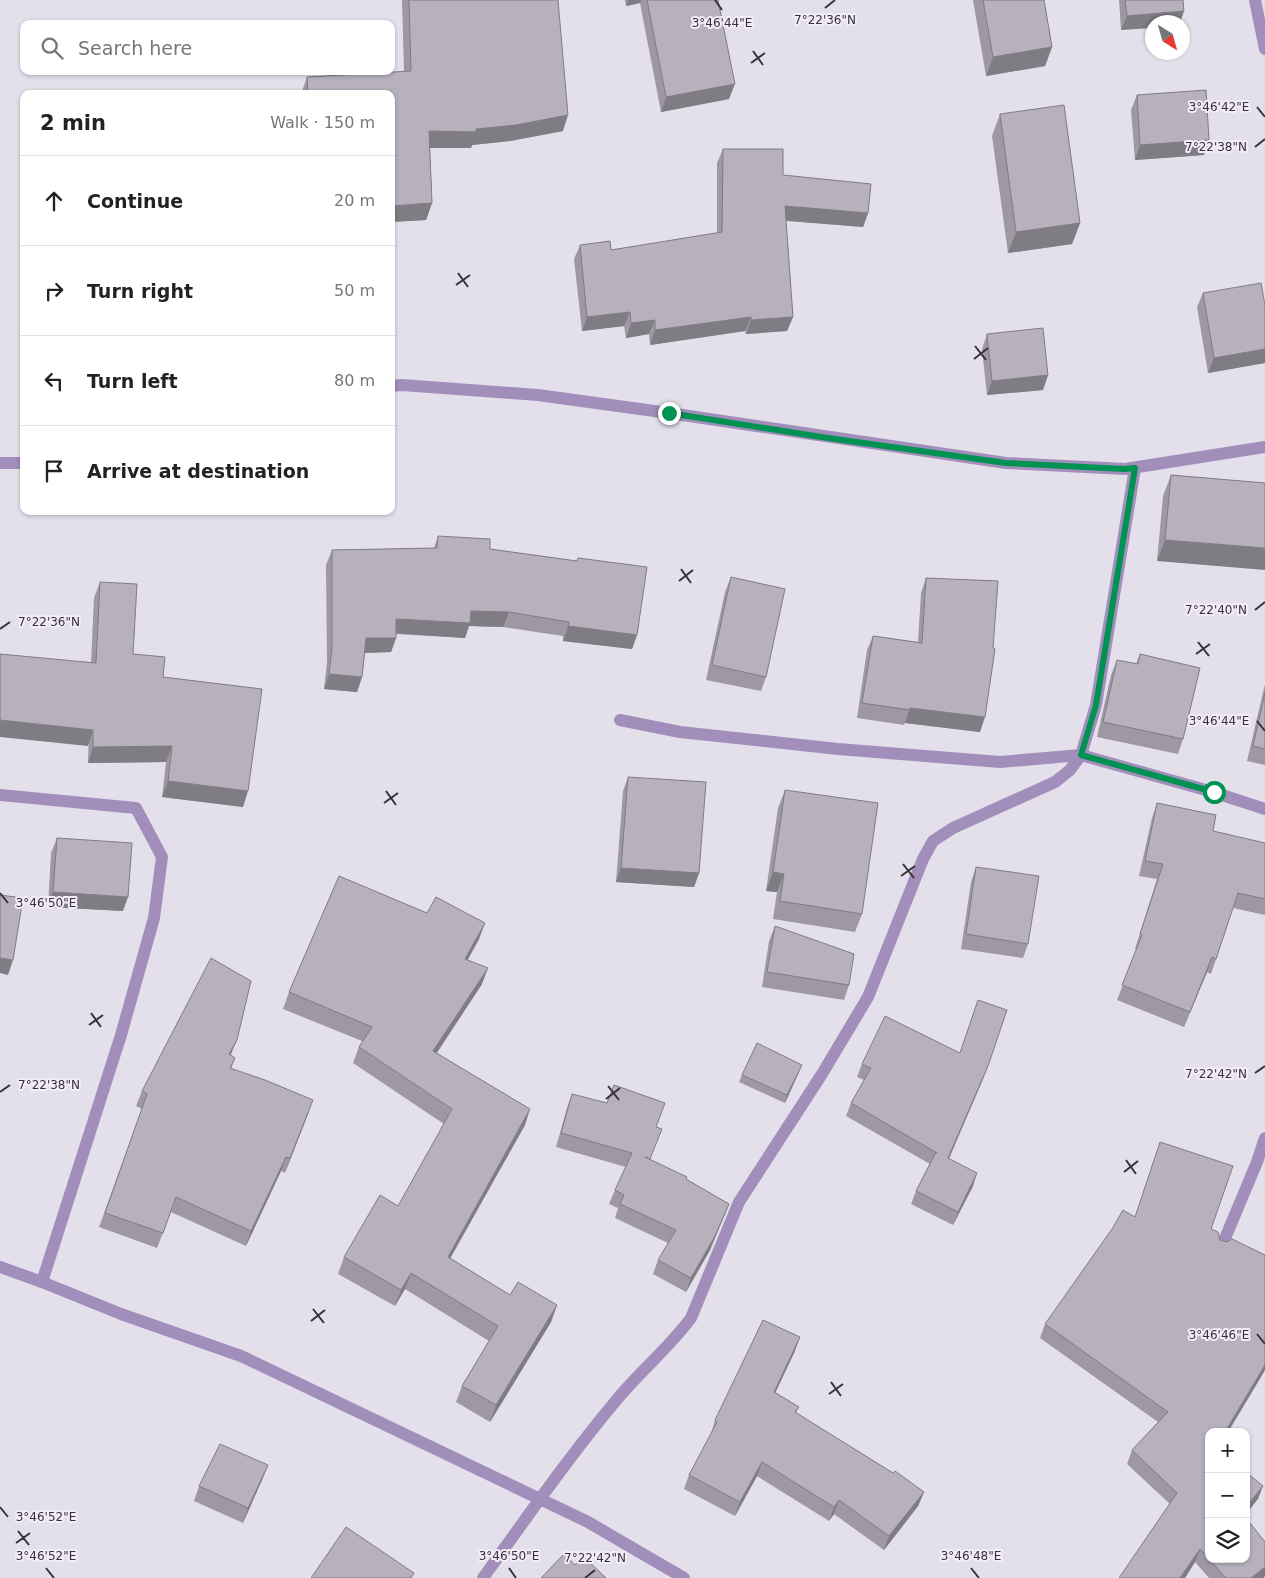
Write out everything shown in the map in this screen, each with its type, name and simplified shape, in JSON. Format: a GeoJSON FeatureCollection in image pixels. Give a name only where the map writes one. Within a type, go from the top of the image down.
{"type":"FeatureCollection","features":[{"type":"Feature","properties":{"kind":"street"},"geometry":{"type":"LineString","coordinates":[[1256,0],[1265,49]]}},
{"type":"Feature","properties":{"kind":"street"},"geometry":{"type":"LineString","coordinates":[[395,385],[402,384],[538,395],[1006,463],[1124,469],[1265,448]]}},
{"type":"Feature","properties":{"kind":"street"},"geometry":{"type":"LineString","coordinates":[[0,463],[20,463]]}},
{"type":"Feature","properties":{"kind":"street"},"geometry":{"type":"LineString","coordinates":[[483,1578],[614,1402],[680,1333],[691,1318],[739,1202],[822,1074],[868,997],[923,859],[933,841],[953,828],[1055,782],[1070,770],[1081,755],[1096,705],[1135,468]]}},
{"type":"Feature","properties":{"kind":"street"},"geometry":{"type":"LineString","coordinates":[[620,720],[680,732],[838,749],[1000,762],[1081,755],[1214,792],[1265,809]]}},
{"type":"Feature","properties":{"kind":"street"},"geometry":{"type":"LineString","coordinates":[[0,795],[136,808],[162,857],[154,918],[121,1035],[42,1282]]}},
{"type":"Feature","properties":{"kind":"street"},"geometry":{"type":"LineString","coordinates":[[1221,1248],[1265,1138]]}},
{"type":"Feature","properties":{"kind":"street"},"geometry":{"type":"LineString","coordinates":[[0,1267],[121,1314],[241,1356],[588,1522],[684,1578]]}},
{"type":"Feature","properties":{"kind":"building"},"geometry":{"type":"Polygon","coordinates":[[[409,0],[558,0],[568,115],[516,125],[476,129],[476,132],[429,131],[432,203],[395,206],[395,90],[308,90],[307,77],[395,75],[395,72],[411,71],[409,0]]]}},
{"type":"Feature","properties":{"kind":"building"},"geometry":{"type":"Polygon","coordinates":[[[647,0],[718,0],[735,84],[666,97],[647,0]]]}},
{"type":"Feature","properties":{"kind":"building"},"geometry":{"type":"Polygon","coordinates":[[[983,0],[1044,0],[1052,47],[993,57],[983,0]]]}},
{"type":"Feature","properties":{"kind":"building"},"geometry":{"type":"Polygon","coordinates":[[[1125,0],[1183,0],[1184,11],[1127,16],[1125,0]]]}},
{"type":"Feature","properties":{"kind":"building"},"geometry":{"type":"Polygon","coordinates":[[[1206,90],[1209,140],[1140,145],[1137,95],[1206,90]]]}},
{"type":"Feature","properties":{"kind":"building"},"geometry":{"type":"Polygon","coordinates":[[[1064,105],[1080,223],[1016,232],[1000,114],[1064,105]]]}},
{"type":"Feature","properties":{"kind":"building"},"geometry":{"type":"Polygon","coordinates":[[[723,149],[783,149],[783,175],[871,184],[868,213],[785,206],[793,317],[751,320],[751,317],[655,330],[655,320],[631,323],[630,312],[587,317],[580,245],[610,241],[611,250],[722,232],[723,149]]]}},
{"type":"Feature","properties":{"kind":"building"},"geometry":{"type":"Polygon","coordinates":[[[1261,283],[1265,305],[1265,349],[1214,358],[1203,293],[1261,283]]]}},
{"type":"Feature","properties":{"kind":"building"},"geometry":{"type":"Polygon","coordinates":[[[1043,328],[1048,375],[992,381],[987,334],[1043,328]]]}},
{"type":"Feature","properties":{"kind":"building"},"geometry":{"type":"Polygon","coordinates":[[[1171,475],[1265,483],[1265,548],[1165,540],[1171,475]]]}},
{"type":"Feature","properties":{"kind":"building"},"geometry":{"type":"Polygon","coordinates":[[[438,536],[490,539],[490,549],[577,561],[578,558],[647,567],[637,635],[568,626],[569,622],[509,612],[471,611],[470,623],[396,619],[396,638],[366,638],[362,677],[329,674],[332,647],[332,550],[437,548],[438,536]]]}},
{"type":"Feature","properties":{"kind":"building"},"geometry":{"type":"Polygon","coordinates":[[[731,577],[785,589],[766,677],[712,665],[731,577]]]}},
{"type":"Feature","properties":{"kind":"building"},"geometry":{"type":"Polygon","coordinates":[[[926,578],[998,581],[993,648],[995,649],[985,717],[910,708],[910,710],[862,703],[873,636],[922,643],[926,578]]]}},
{"type":"Feature","properties":{"kind":"building"},"geometry":{"type":"Polygon","coordinates":[[[100,582],[137,584],[133,654],[165,657],[163,677],[262,689],[248,791],[168,781],[172,746],[93,747],[93,730],[0,720],[0,654],[96,663],[100,582]]]}},
{"type":"Feature","properties":{"kind":"building"},"geometry":{"type":"Polygon","coordinates":[[[1140,654],[1200,668],[1183,739],[1103,722],[1117,660],[1138,664],[1140,654]]]}},
{"type":"Feature","properties":{"kind":"building"},"geometry":{"type":"Polygon","coordinates":[[[1265,693],[1265,749],[1253,746],[1265,693]]]}},
{"type":"Feature","properties":{"kind":"building"},"geometry":{"type":"Polygon","coordinates":[[[628,777],[706,782],[699,873],[621,868],[628,777]]]}},
{"type":"Feature","properties":{"kind":"building"},"geometry":{"type":"Polygon","coordinates":[[[785,790],[878,803],[862,914],[780,901],[784,874],[773,872],[785,790]]]}},
{"type":"Feature","properties":{"kind":"building"},"geometry":{"type":"Polygon","coordinates":[[[1157,803],[1216,815],[1213,831],[1265,843],[1265,899],[1238,893],[1216,959],[1212,957],[1190,1012],[1122,985],[1142,935],[1140,934],[1163,864],[1145,861],[1157,803]]]}},
{"type":"Feature","properties":{"kind":"building"},"geometry":{"type":"Polygon","coordinates":[[[57,838],[132,843],[128,897],[53,892],[57,838]]]}},
{"type":"Feature","properties":{"kind":"building"},"geometry":{"type":"Polygon","coordinates":[[[976,867],[1039,876],[1028,944],[966,934],[976,867]]]}},
{"type":"Feature","properties":{"kind":"building"},"geometry":{"type":"Polygon","coordinates":[[[339,876],[427,913],[436,897],[485,923],[465,959],[488,968],[433,1051],[530,1109],[448,1257],[510,1295],[518,1282],[557,1305],[496,1405],[462,1386],[498,1326],[411,1273],[401,1290],[344,1257],[380,1195],[398,1206],[452,1109],[359,1047],[372,1027],[289,992],[339,876]]]}},
{"type":"Feature","properties":{"kind":"building"},"geometry":{"type":"Polygon","coordinates":[[[0,895],[23,898],[13,960],[0,958],[0,895]]]}},
{"type":"Feature","properties":{"kind":"building"},"geometry":{"type":"Polygon","coordinates":[[[775,926],[854,954],[849,985],[767,972],[775,926]]]}},
{"type":"Feature","properties":{"kind":"building"},"geometry":{"type":"Polygon","coordinates":[[[211,958],[251,981],[237,1040],[229,1054],[235,1058],[230,1068],[313,1100],[290,1158],[286,1157],[251,1231],[176,1197],[163,1233],[105,1213],[147,1094],[142,1091],[211,958]]]}},
{"type":"Feature","properties":{"kind":"building"},"geometry":{"type":"Polygon","coordinates":[[[978,1000],[1007,1010],[988,1066],[948,1158],[977,1173],[958,1212],[916,1191],[936,1152],[851,1103],[871,1068],[862,1064],[885,1016],[960,1053],[978,1000]]]}},
{"type":"Feature","properties":{"kind":"building"},"geometry":{"type":"Polygon","coordinates":[[[757,1043],[802,1065],[787,1095],[742,1075],[757,1043]]]}},
{"type":"Feature","properties":{"kind":"building"},"geometry":{"type":"Polygon","coordinates":[[[614,1085],[665,1103],[656,1127],[662,1129],[650,1159],[645,1157],[687,1177],[686,1179],[729,1204],[715,1236],[691,1278],[658,1260],[676,1230],[620,1204],[624,1195],[615,1190],[632,1153],[561,1133],[572,1094],[607,1103],[614,1085]]]}},
{"type":"Feature","properties":{"kind":"building"},"geometry":{"type":"Polygon","coordinates":[[[1160,1142],[1233,1166],[1211,1229],[1218,1232],[1220,1240],[1227,1242],[1232,1239],[1265,1255],[1265,1365],[1227,1428],[1205,1428],[1205,1554],[1200,1549],[1180,1578],[1119,1578],[1177,1493],[1132,1450],[1168,1412],[1045,1324],[1112,1229],[1123,1210],[1135,1217],[1160,1142]]]}},
{"type":"Feature","properties":{"kind":"building"},"geometry":{"type":"Polygon","coordinates":[[[763,1320],[800,1337],[774,1392],[799,1407],[795,1412],[893,1473],[895,1471],[924,1492],[889,1536],[839,1500],[834,1507],[762,1462],[740,1502],[689,1475],[717,1422],[715,1420],[763,1320]]]}},
{"type":"Feature","properties":{"kind":"building"},"geometry":{"type":"Polygon","coordinates":[[[220,1444],[268,1465],[248,1508],[199,1486],[220,1444]]]}},
{"type":"Feature","properties":{"kind":"building"},"geometry":{"type":"Polygon","coordinates":[[[1250,1475],[1263,1486],[1250,1502],[1250,1475]]]}},
{"type":"Feature","properties":{"kind":"building"},"geometry":{"type":"Polygon","coordinates":[[[1250,1523],[1265,1542],[1265,1567],[1251,1578],[1226,1578],[1213,1563],[1250,1563],[1250,1523]]]}},
{"type":"Feature","properties":{"kind":"building"},"geometry":{"type":"Polygon","coordinates":[[[346,1527],[414,1573],[411,1578],[311,1578],[346,1527]]]}},
{"type":"Feature","properties":{"kind":"building"},"geometry":{"type":"Polygon","coordinates":[[[564,1554],[575,1565],[584,1557],[606,1578],[541,1578],[564,1554]]]}},
{"type":"Feature","properties":{"kind":"route"},"geometry":{"type":"LineString","coordinates":[[669,413],[1006,463],[1135,468],[1096,705],[1081,755],[1214,792]]}}]}
